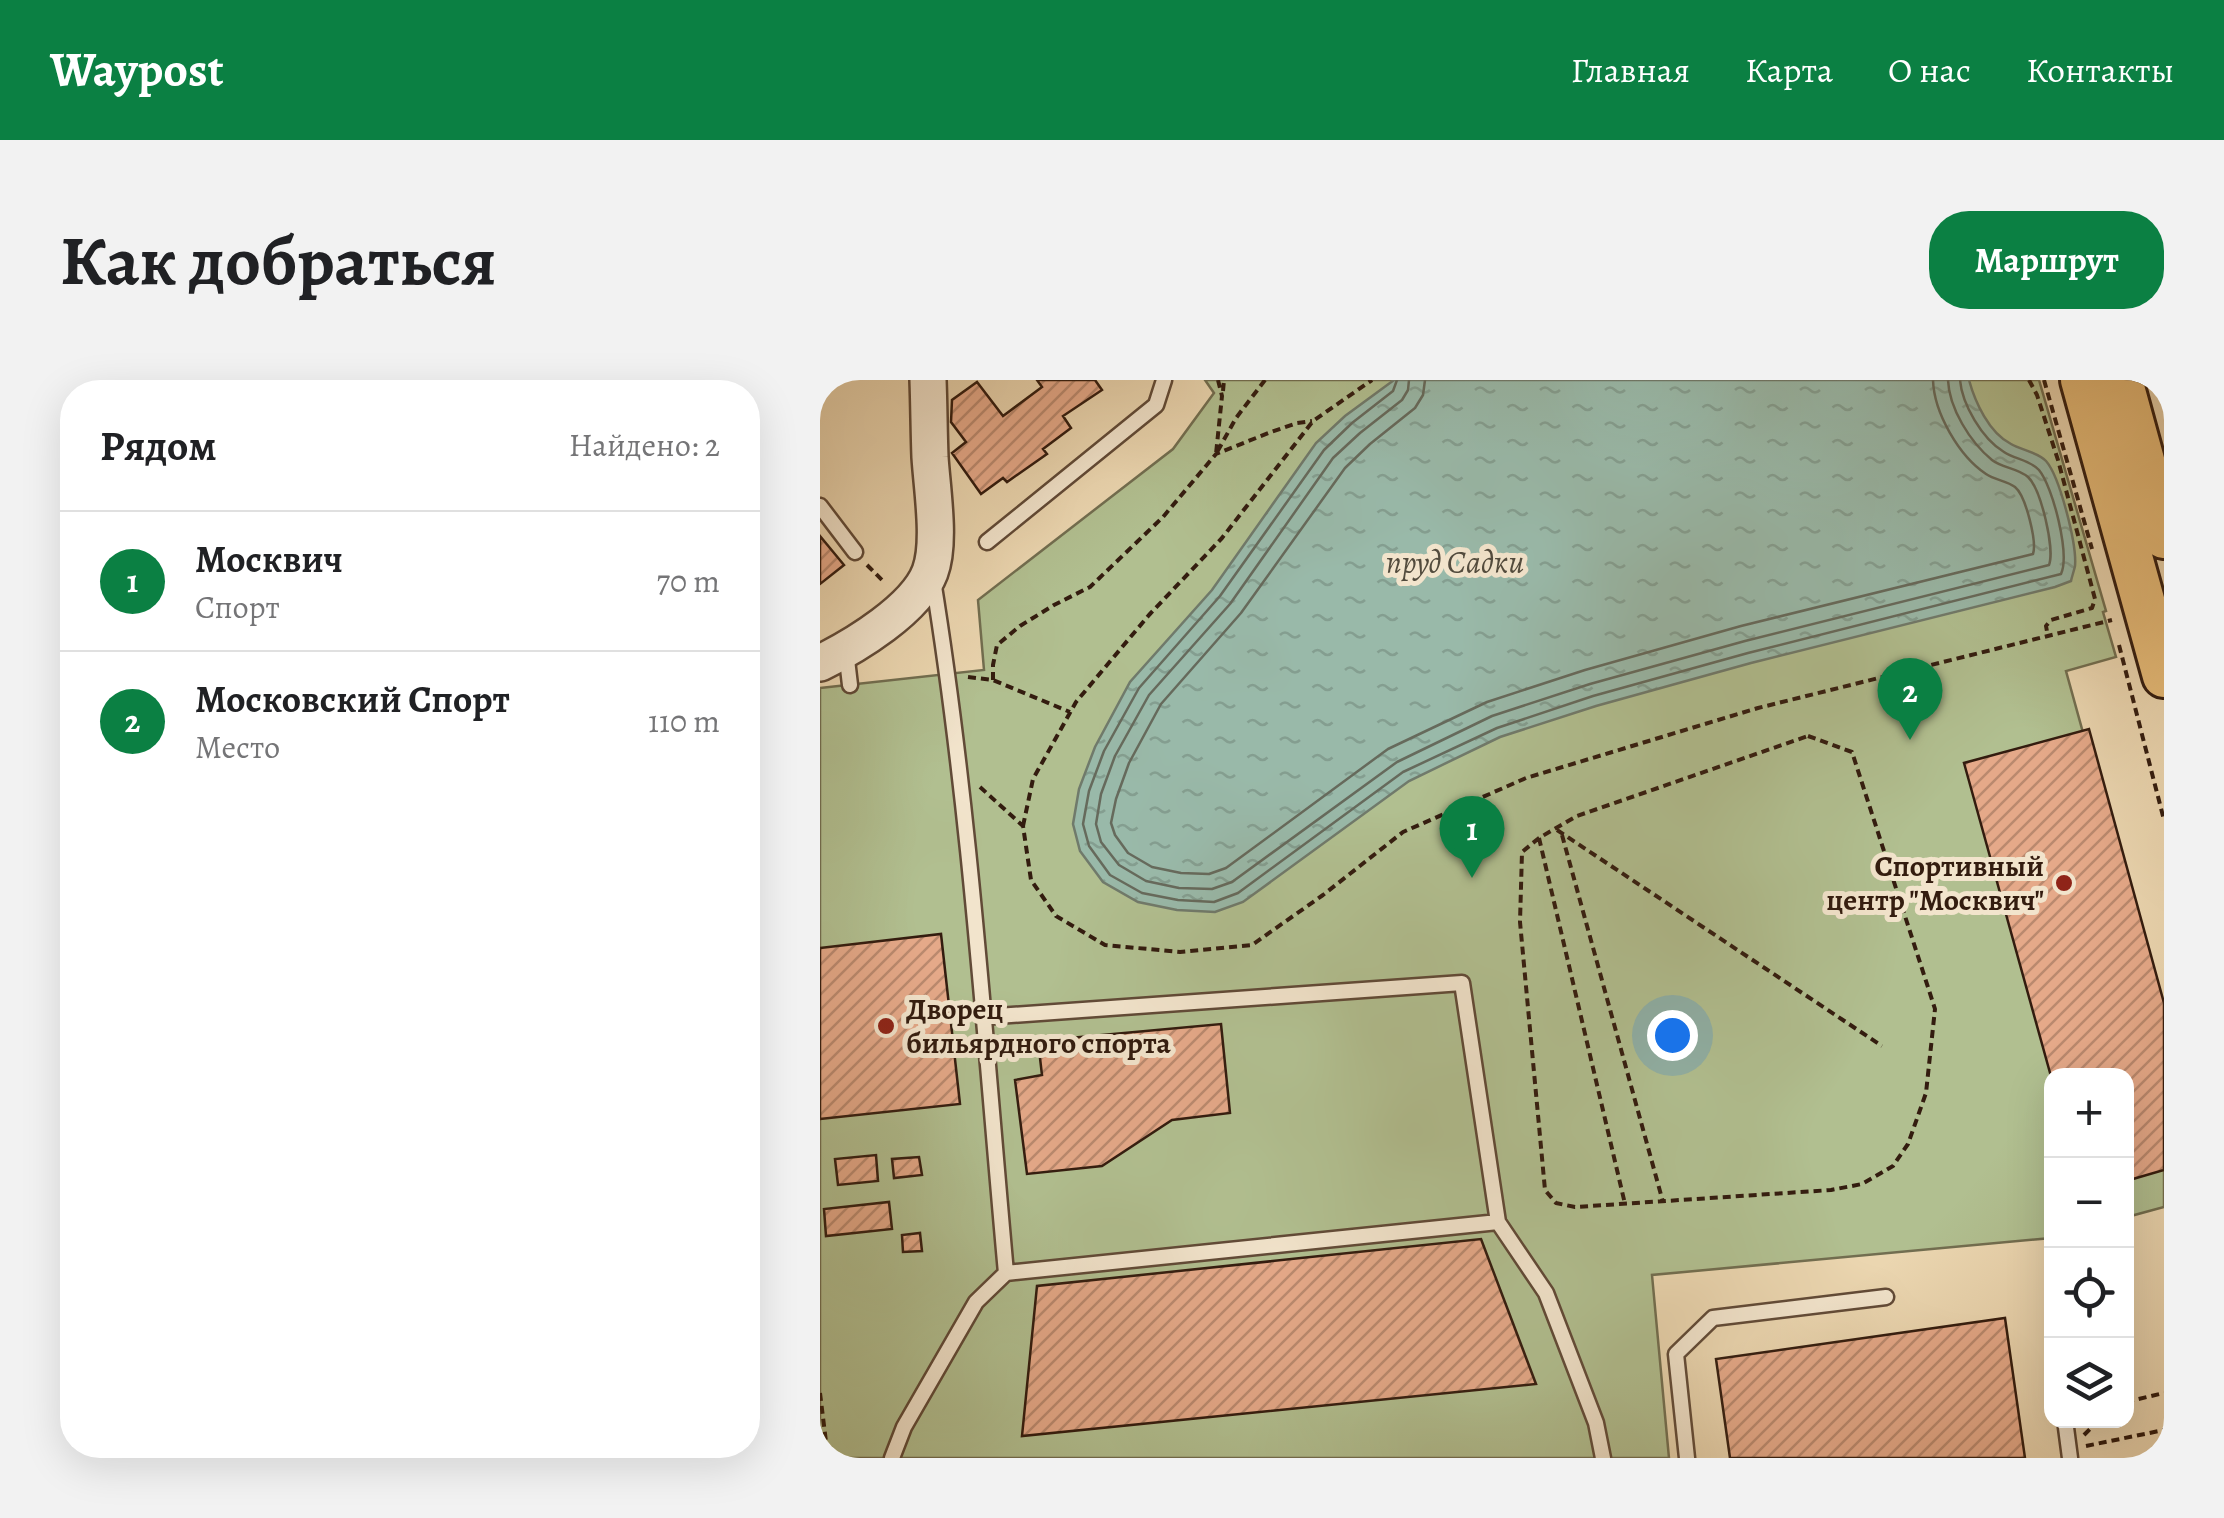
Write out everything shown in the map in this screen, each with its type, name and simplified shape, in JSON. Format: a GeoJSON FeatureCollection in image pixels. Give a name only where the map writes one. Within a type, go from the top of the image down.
{"type":"FeatureCollection","features":[{"type":"Feature","properties":{"kind":"main road"},"geometry":{"type":"LineString","coordinates":[[2082,380],[2164,676]]}},
{"type":"Feature","properties":{"kind":"main road"},"geometry":{"type":"LineString","coordinates":[[2121,380],[2164,537]]}},
{"type":"Feature","properties":{"kind":"street"},"geometry":{"type":"LineString","coordinates":[[839,666],[906,606],[932,570],[935,527],[928,380]]}},
{"type":"Feature","properties":{"kind":"lane"},"geometry":{"type":"LineString","coordinates":[[987,542],[1156,406],[1164,380]]}},
{"type":"Feature","properties":{"kind":"lane"},"geometry":{"type":"LineString","coordinates":[[820,506],[855,552]]}},
{"type":"Feature","properties":{"kind":"lane"},"geometry":{"type":"LineString","coordinates":[[932,570],[958,767],[1006,1273]]}},
{"type":"Feature","properties":{"kind":"lane"},"geometry":{"type":"LineString","coordinates":[[982,1017],[1462,984],[1498,1222],[1546,1294],[1596,1422],[1603,1458]]}},
{"type":"Feature","properties":{"kind":"lane"},"geometry":{"type":"LineString","coordinates":[[892,1458],[904,1427],[976,1302],[1006,1273],[1498,1222]]}},
{"type":"Feature","properties":{"kind":"lane"},"geometry":{"type":"LineString","coordinates":[[1686,1458],[1676,1354],[1712,1318],[1886,1298]]}},
{"type":"Feature","properties":{"kind":"lane"},"geometry":{"type":"LineString","coordinates":[[2065,1428],[2070,1454]]}},
{"type":"Feature","properties":{"kind":"path"},"geometry":{"type":"LineString","coordinates":[[1216,454],[1221,380]]}},
{"type":"Feature","properties":{"kind":"path"},"geometry":{"type":"LineString","coordinates":[[994,680],[997,646],[1020,626],[1090,588],[1163,517],[1216,454],[1236,418],[1265,380]]}},
{"type":"Feature","properties":{"kind":"path"},"geometry":{"type":"LineString","coordinates":[[1372,380],[1313,421],[1222,538],[1149,614],[1076,702],[1033,780],[1024,826],[1031,880],[1056,916],[1105,945],[1180,952],[1252,944],[1402,832],[1526,778],[1758,708],[2112,620]]}},
{"type":"Feature","properties":{"kind":"path"},"geometry":{"type":"LineString","coordinates":[[2029,380],[2058,460],[2095,600],[2092,608],[2051,620],[2046,626],[2048,637]]}},
{"type":"Feature","properties":{"kind":"path"},"geometry":{"type":"LineString","coordinates":[[2044,380],[2096,564]]}},
{"type":"Feature","properties":{"kind":"path"},"geometry":{"type":"LineString","coordinates":[[1216,454],[1297,423],[1313,421]]}},
{"type":"Feature","properties":{"kind":"path"},"geometry":{"type":"LineString","coordinates":[[855,552],[888,587]]}},
{"type":"Feature","properties":{"kind":"path"},"geometry":{"type":"LineString","coordinates":[[2116,636],[2164,820]]}},
{"type":"Feature","properties":{"kind":"path"},"geometry":{"type":"LineString","coordinates":[[948,674],[994,680],[1070,712]]}},
{"type":"Feature","properties":{"kind":"path"},"geometry":{"type":"LineString","coordinates":[[1808,736],[1852,752],[1935,1009],[1926,1092],[1908,1144],[1894,1166],[1862,1184],[1831,1190],[1575,1207],[1556,1203],[1545,1190],[1520,922],[1522,852],[1555,829],[1577,816],[1808,736]]}},
{"type":"Feature","properties":{"kind":"path"},"geometry":{"type":"LineString","coordinates":[[958,767],[1024,826]]}},
{"type":"Feature","properties":{"kind":"path"},"geometry":{"type":"LineString","coordinates":[[1555,829],[1882,1046]]}},
{"type":"Feature","properties":{"kind":"path"},"geometry":{"type":"LineString","coordinates":[[1562,833],[1663,1202]]}},
{"type":"Feature","properties":{"kind":"path"},"geometry":{"type":"LineString","coordinates":[[1539,838],[1625,1204]]}},
{"type":"Feature","properties":{"kind":"path"},"geometry":{"type":"LineString","coordinates":[[820,1393],[828,1458]]}},
{"type":"Feature","properties":{"kind":"path"},"geometry":{"type":"LineString","coordinates":[[2134,1400],[2164,1393]]}},
{"type":"Feature","properties":{"kind":"path"},"geometry":{"type":"LineString","coordinates":[[2070,1454],[2092,1428]]}},
{"type":"Feature","properties":{"kind":"path"},"geometry":{"type":"LineString","coordinates":[[2070,1454],[2164,1430]]}},
{"type":"Feature","properties":{"kind":"green space"},"geometry":{"type":"Polygon","coordinates":[[[1205,380],[2039,380],[2116,657],[2066,671],[2164,1026],[2164,1207],[2134,1215],[2134,1068],[2044,1068],[2044,1239],[1652,1275],[1669,1458],[820,1458],[820,688],[984,670],[978,600],[1173,449],[1214,393],[1205,380]]]}},
{"type":"Feature","properties":{"kind":"water","name":"пруд Садки"},"geometry":{"type":"Polygon","coordinates":[[[1394,380],[1969,380],[1979,407],[1996,432],[2011,444],[2043,458],[2051,469],[2073,543],[2075,566],[2071,581],[1751,663],[1500,737],[1409,781],[1243,902],[1215,912],[1138,902],[1103,882],[1080,851],[1073,824],[1079,789],[1095,747],[1130,682],[1212,590],[1316,443],[1394,380]]]}},
{"type":"Feature","properties":{"kind":"building"},"geometry":{"type":"Polygon","coordinates":[[[1037,380],[1095,380],[1102,390],[1063,416],[1071,428],[1043,449],[1047,454],[1007,482],[1003,478],[981,494],[952,453],[966,442],[951,422],[952,400],[977,382],[1003,416],[1042,387],[1037,380]]]}},
{"type":"Feature","properties":{"kind":"building"},"geometry":{"type":"Polygon","coordinates":[[[820,536],[844,565],[820,584],[820,536]]]}},
{"type":"Feature","properties":{"kind":"building","name":"Спортивный центр \"Москвич\""},"geometry":{"type":"Polygon","coordinates":[[[2089,729],[2164,1003],[2164,1170],[2134,1179],[2134,1068],[2049,1068],[1964,763],[2089,729]]]}},
{"type":"Feature","properties":{"kind":"building","name":"Дворец бильярдного спорта"},"geometry":{"type":"Polygon","coordinates":[[[941,934],[960,1104],[820,1119],[820,948],[941,934]]]}},
{"type":"Feature","properties":{"kind":"building"},"geometry":{"type":"Polygon","coordinates":[[[1221,1024],[1230,1113],[1172,1120],[1102,1166],[1027,1174],[1015,1080],[1042,1075],[1038,1041],[1221,1024]]]}},
{"type":"Feature","properties":{"kind":"building"},"geometry":{"type":"Polygon","coordinates":[[[876,1155],[878,1181],[838,1185],[835,1159],[876,1155]]]}},
{"type":"Feature","properties":{"kind":"building"},"geometry":{"type":"Polygon","coordinates":[[[919,1157],[922,1175],[894,1178],[892,1159],[919,1157]]]}},
{"type":"Feature","properties":{"kind":"building"},"geometry":{"type":"Polygon","coordinates":[[[889,1202],[892,1229],[826,1236],[824,1209],[889,1202]]]}},
{"type":"Feature","properties":{"kind":"building"},"geometry":{"type":"Polygon","coordinates":[[[920,1233],[922,1251],[903,1252],[902,1235],[920,1233]]]}},
{"type":"Feature","properties":{"kind":"building"},"geometry":{"type":"Polygon","coordinates":[[[1481,1239],[1536,1384],[1022,1436],[1037,1286],[1481,1239]]]}},
{"type":"Feature","properties":{"kind":"building"},"geometry":{"type":"Polygon","coordinates":[[[2005,1318],[2025,1458],[1730,1458],[1716,1359],[2005,1318]]]}},
{"type":"Feature","properties":{"kind":"place","name":"Московский Спорт"},"geometry":{"type":"Point","coordinates":[1910,740]}},
{"type":"Feature","properties":{"kind":"place","name":"Москвич"},"geometry":{"type":"Point","coordinates":[1472,878]}},
{"type":"Feature","properties":{"kind":"place","name":"Спортивный центр \"Москвич\""},"geometry":{"type":"Point","coordinates":[2064,883]}},
{"type":"Feature","properties":{"kind":"place","name":"Дворец бильярдного спорта"},"geometry":{"type":"Point","coordinates":[886,1026]}}]}
